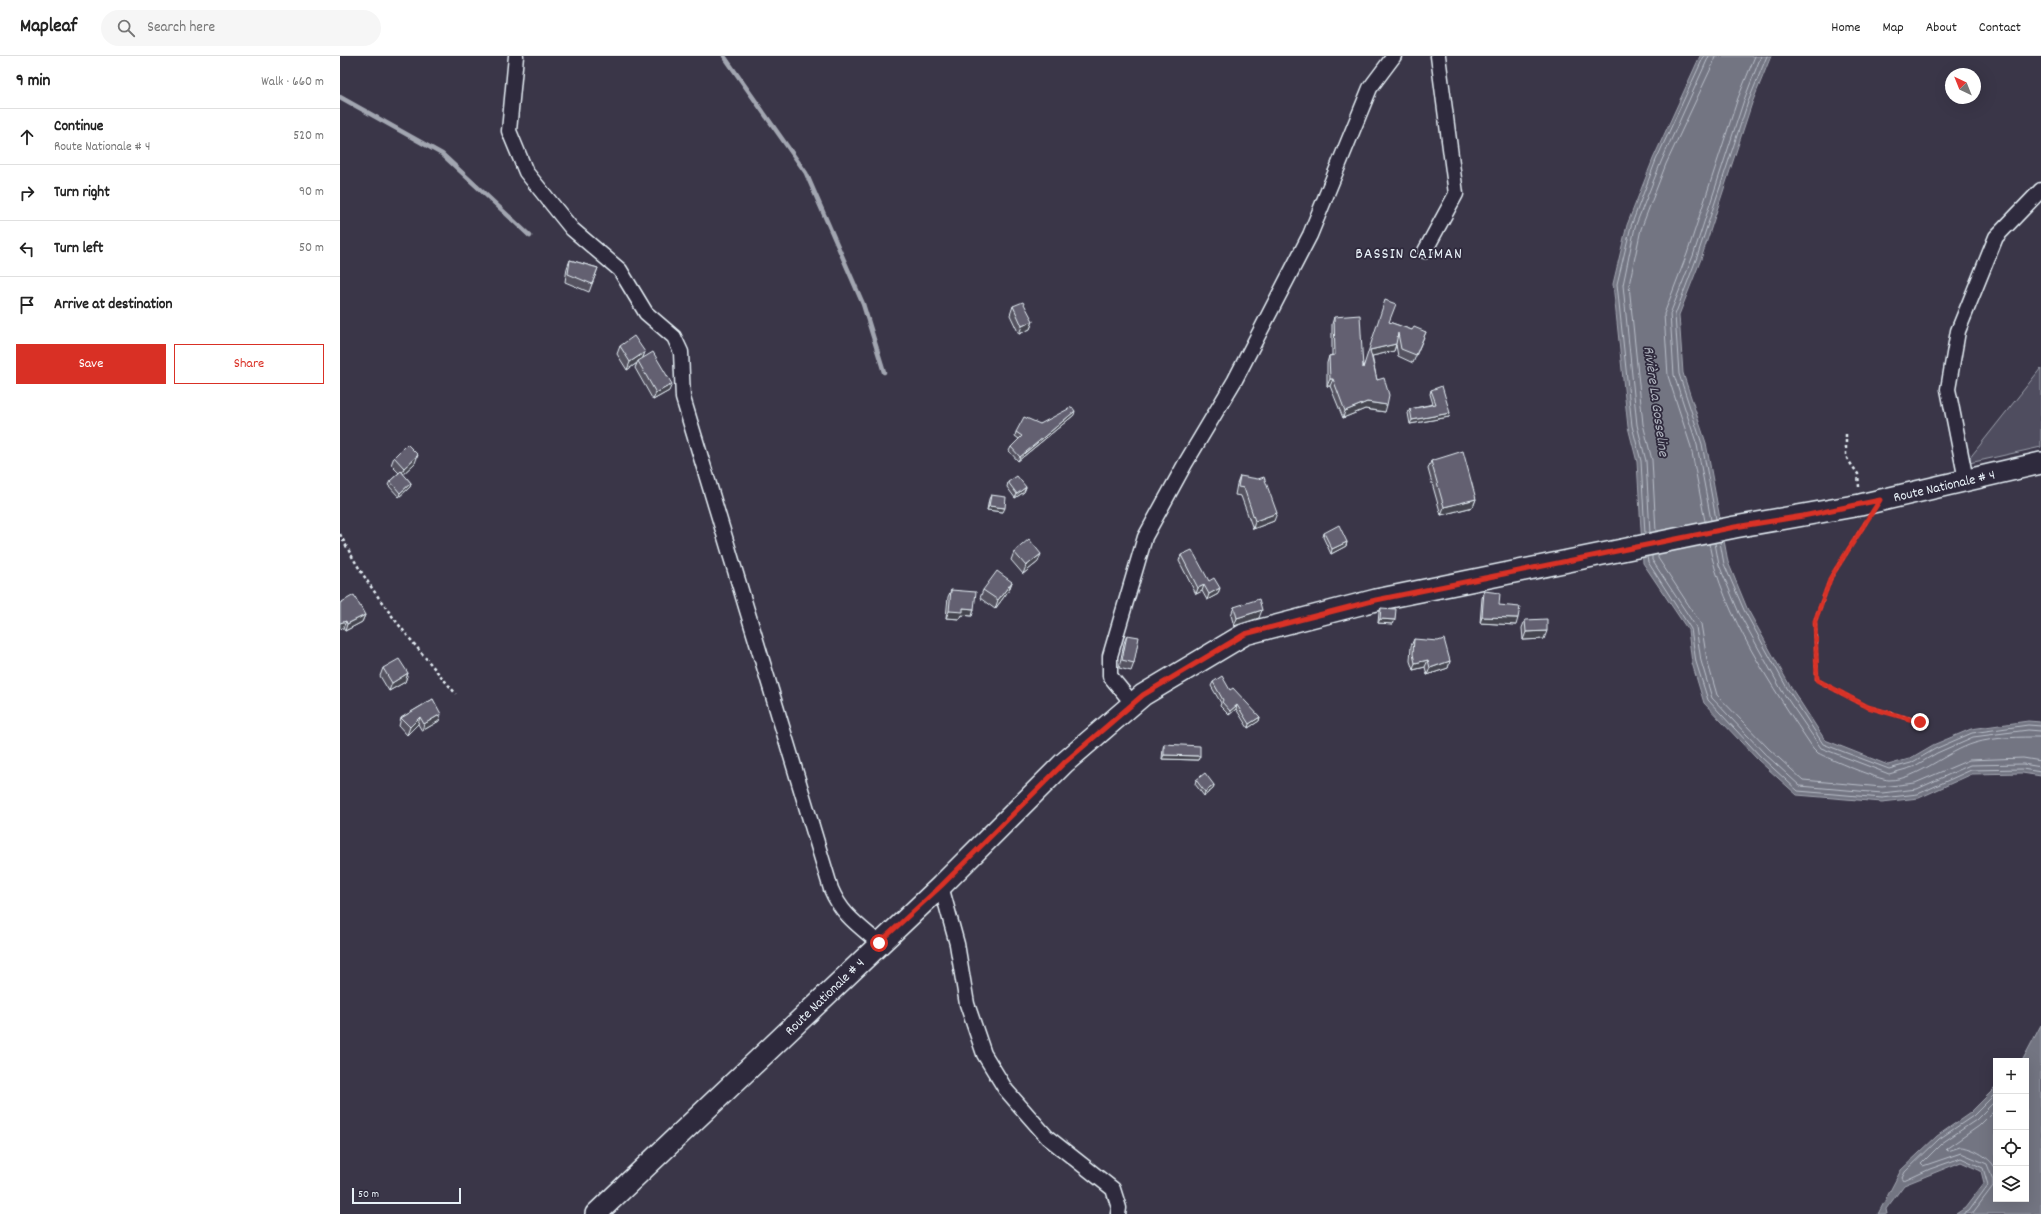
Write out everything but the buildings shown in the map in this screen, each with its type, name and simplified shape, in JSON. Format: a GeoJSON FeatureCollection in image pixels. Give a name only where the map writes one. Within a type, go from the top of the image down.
{"type":"FeatureCollection","features":[{"type":"Feature","properties":{"kind":"main road","name":"Route Nationale # 4"},"geometry":{"type":"LineString","coordinates":[[596,1214],[879,943],[941,886],[1064,763],[1143,695],[1245,634],[1376,600],[1735,527],[1860,506],[1880,500],[2041,463]]}},
{"type":"Feature","properties":{"kind":"street"},"geometry":{"type":"LineString","coordinates":[[516,56],[509,130],[526,172],[572,229],[620,270],[641,307],[671,332],[680,346],[683,398],[831,889],[838,904],[846,915],[879,943]]}},
{"type":"Feature","properties":{"kind":"street"},"geometry":{"type":"LineString","coordinates":[[1133,704],[1110,676],[1110,656],[1145,537],[1185,464],[1235,380],[1289,277],[1310,235],[1370,88],[1394,56]]}},
{"type":"Feature","properties":{"kind":"street"},"geometry":{"type":"LineString","coordinates":[[1425,251],[1456,194],[1438,56]]}},
{"type":"Feature","properties":{"kind":"street"},"geometry":{"type":"LineString","coordinates":[[1966,480],[1948,389],[1958,331],[1996,237],[2041,190]]}},
{"type":"Feature","properties":{"kind":"street"},"geometry":{"type":"LineString","coordinates":[[941,886],[957,944],[966,1004],[984,1054],[1006,1090],[1047,1137],[1113,1189],[1119,1208],[1118,1214]]}},
{"type":"Feature","properties":{"kind":"path"},"geometry":{"type":"LineString","coordinates":[[1846,434],[1846,457],[1858,474],[1860,506]]}},
{"type":"Feature","properties":{"kind":"path"},"geometry":{"type":"LineString","coordinates":[[1880,500],[1831,577],[1815,621],[1817,680],[1868,707],[1920,722]]}},
{"type":"Feature","properties":{"kind":"path"},"geometry":{"type":"LineString","coordinates":[[340,534],[361,574],[400,628],[456,694]]}},
{"type":"Feature","properties":{"kind":"shaded area"},"geometry":{"type":"Polygon","coordinates":[[[2041,368],[2041,447],[1965,464],[2041,368]]]}},
{"type":"Feature","properties":{"kind":"water","name":"Rivière La Gosseline"},"geometry":{"type":"Polygon","coordinates":[[[1700,56],[1771,56],[1752,103],[1701,259],[1679,315],[1683,373],[1706,443],[1728,562],[1747,608],[1790,686],[1825,740],[1888,765],[1909,759],[1933,745],[1971,729],[2028,721],[2041,722],[2041,776],[2022,773],[1972,774],[1919,798],[1882,802],[1797,795],[1758,760],[1704,703],[1692,663],[1688,630],[1643,563],[1637,462],[1628,427],[1613,284],[1627,225],[1653,159],[1700,56]]]}},
{"type":"Feature","properties":{"kind":"water"},"geometry":{"type":"Polygon","coordinates":[[[2041,1025],[2041,1214],[1956,1214],[1965,1208],[1984,1183],[1981,1171],[1961,1162],[1904,1185],[1886,1209],[1887,1214],[1878,1214],[1901,1170],[1937,1136],[1970,1113],[1993,1090],[1993,1202],[2029,1202],[2029,1058],[2024,1058],[2041,1025]]]}},
{"type":"Feature","properties":{"kind":"waterway"},"geometry":{"type":"LineString","coordinates":[[724,56],[806,173],[863,304],[884,372]]}},
{"type":"Feature","properties":{"kind":"waterway"},"geometry":{"type":"LineString","coordinates":[[340,97],[442,154],[530,236]]}},
{"type":"Feature","properties":{"kind":"district","name":"BASSIN CAIMAN"},"geometry":{"type":"Point","coordinates":[1409,252]}},
{"type":"Feature","properties":{"kind":"route"},"geometry":{"type":"LineString","coordinates":[[879,943],[941,886],[1064,763],[1143,695],[1245,634],[1376,600],[1735,527],[1860,506],[1880,500],[1831,577],[1815,621],[1817,680],[1868,707],[1920,722]]}}]}
